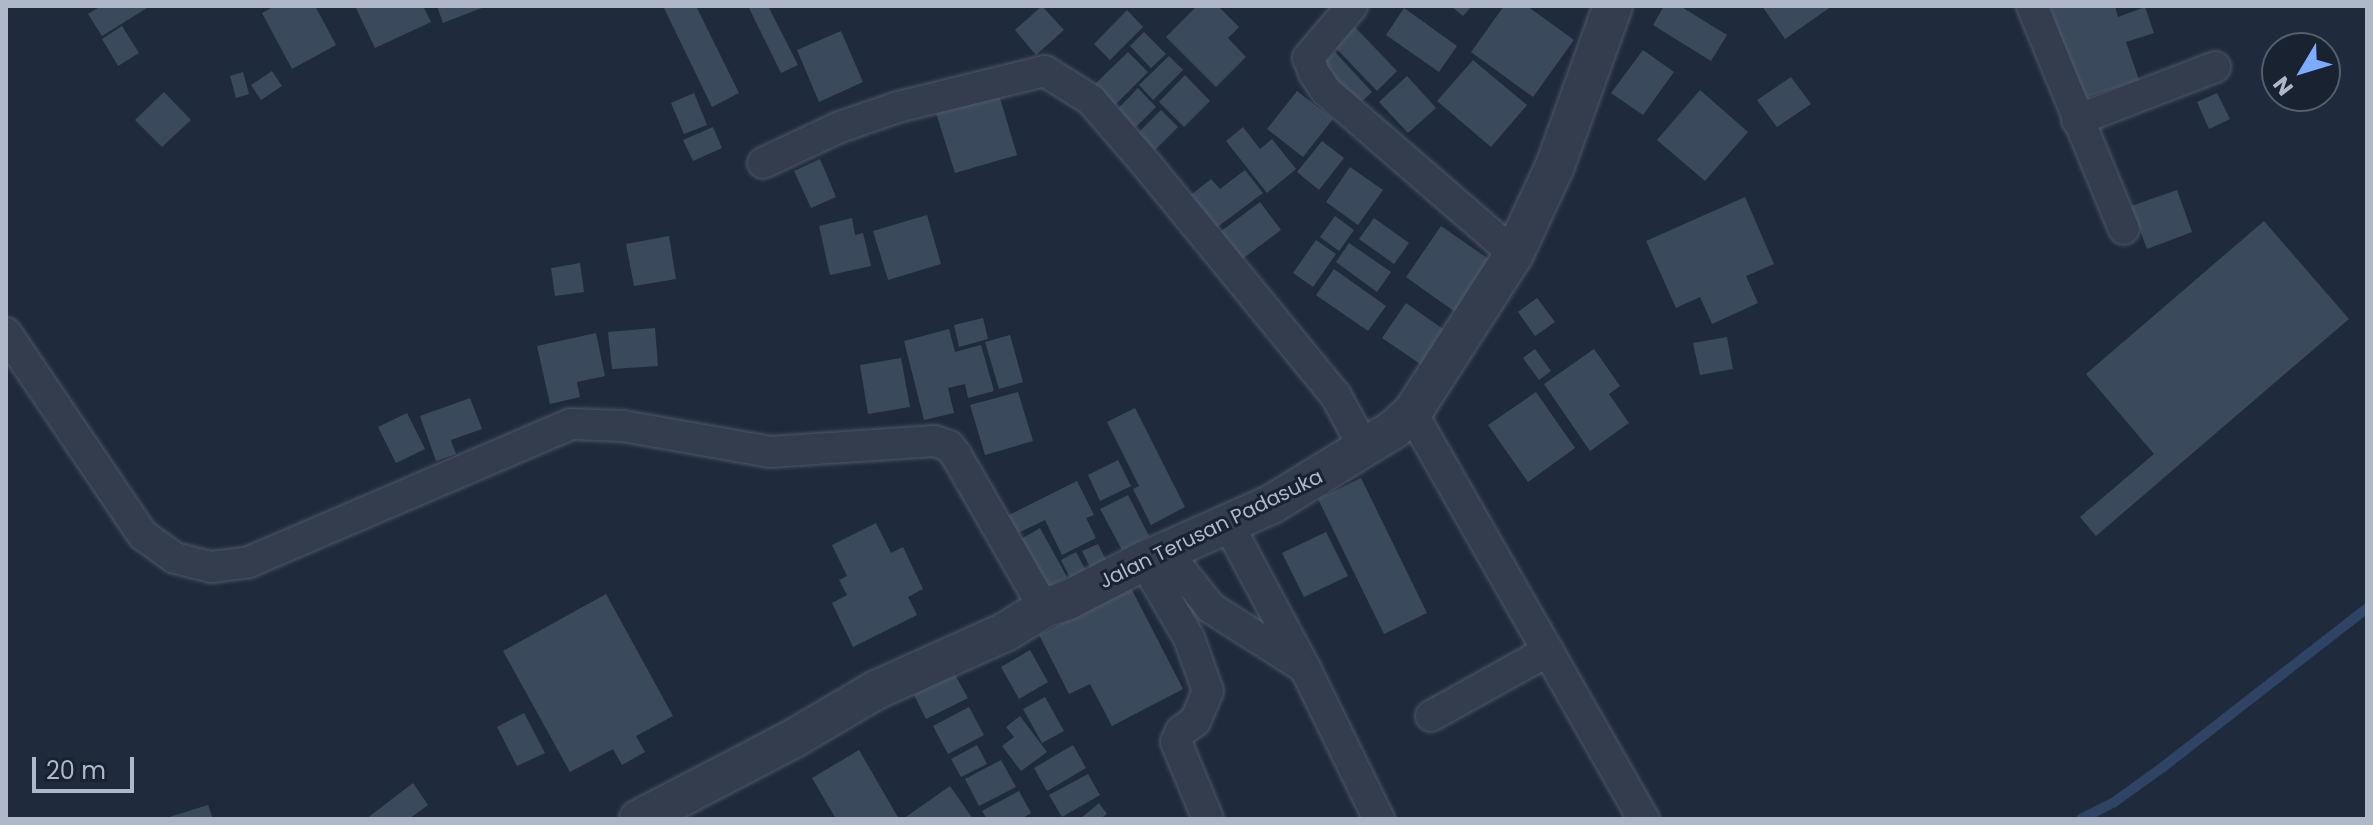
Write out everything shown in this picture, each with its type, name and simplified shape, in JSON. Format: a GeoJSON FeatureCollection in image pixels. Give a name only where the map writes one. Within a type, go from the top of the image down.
{"type":"FeatureCollection","features":[{"type":"Feature","properties":{"kind":"street"},"geometry":{"type":"LineString","coordinates":[[1352,6],[1308,58],[1314,73],[1326,91],[1514,254]]}},
{"type":"Feature","properties":{"kind":"street","name":"Jalan Terusan Padasuka"},"geometry":{"type":"LineString","coordinates":[[639,819],[791,740],[876,690],[1007,631],[1044,608],[1066,601],[1228,524],[1337,467],[1363,446],[1394,429],[1412,413],[1514,254],[1555,166],[1574,106],[1613,6]]}},
{"type":"Feature","properties":{"kind":"street"},"geometry":{"type":"LineString","coordinates":[[2032,6],[2124,229]]}},
{"type":"Feature","properties":{"kind":"street"},"geometry":{"type":"LineString","coordinates":[[2077,120],[2215,67]]}},
{"type":"Feature","properties":{"kind":"street"},"geometry":{"type":"LineString","coordinates":[[763,163],[840,127],[898,107],[1045,71],[1091,100],[1147,165],[1320,374],[1336,396],[1363,446]]}},
{"type":"Feature","properties":{"kind":"street"},"geometry":{"type":"LineString","coordinates":[[6,333],[143,535],[175,558],[211,567],[249,562],[571,424],[623,426],[770,452],[935,441],[949,446],[956,455],[1044,608]]}},
{"type":"Feature","properties":{"kind":"street"},"geometry":{"type":"LineString","coordinates":[[1412,413],[1641,818]]}},
{"type":"Feature","properties":{"kind":"street"},"geometry":{"type":"LineString","coordinates":[[1228,524],[1305,668],[1379,819]]}},
{"type":"Feature","properties":{"kind":"street"},"geometry":{"type":"LineString","coordinates":[[1156,557],[1211,608],[1305,668]]}},
{"type":"Feature","properties":{"kind":"street"},"geometry":{"type":"LineString","coordinates":[[1156,557],[1208,691],[1195,721],[1181,731],[1176,742],[1208,819]]}},
{"type":"Feature","properties":{"kind":"street"},"geometry":{"type":"LineString","coordinates":[[1431,716],[1548,651]]}},
{"type":"Feature","properties":{"kind":"building"},"geometry":{"type":"Polygon","coordinates":[[[101,6],[150,6],[102,36],[88,14],[101,6]]]}},
{"type":"Feature","properties":{"kind":"building"},"geometry":{"type":"Polygon","coordinates":[[[275,6],[315,6],[336,45],[292,69],[262,13],[275,6]]]}},
{"type":"Feature","properties":{"kind":"building"},"geometry":{"type":"Polygon","coordinates":[[[355,6],[423,6],[431,22],[375,48],[355,6]]]}},
{"type":"Feature","properties":{"kind":"building"},"geometry":{"type":"Polygon","coordinates":[[[437,6],[487,6],[443,23],[437,6]]]}},
{"type":"Feature","properties":{"kind":"building"},"geometry":{"type":"Polygon","coordinates":[[[663,6],[696,6],[739,93],[712,107],[663,6]]]}},
{"type":"Feature","properties":{"kind":"building"},"geometry":{"type":"Polygon","coordinates":[[[748,6],[768,6],[798,65],[781,73],[748,6]]]}},
{"type":"Feature","properties":{"kind":"building"},"geometry":{"type":"Polygon","coordinates":[[[1042,6],[1064,30],[1036,55],[1015,30],[1042,6]]]}},
{"type":"Feature","properties":{"kind":"building"},"geometry":{"type":"Polygon","coordinates":[[[1197,6],[1218,6],[1239,27],[1228,38],[1246,57],[1216,87],[1166,37],[1197,6]]]}},
{"type":"Feature","properties":{"kind":"building"},"geometry":{"type":"Polygon","coordinates":[[[1451,6],[1472,6],[1463,16],[1451,6]]]}},
{"type":"Feature","properties":{"kind":"building"},"geometry":{"type":"Polygon","coordinates":[[[1504,6],[1527,6],[1574,40],[1533,97],[1471,52],[1504,6]]]}},
{"type":"Feature","properties":{"kind":"building"},"geometry":{"type":"Polygon","coordinates":[[[1664,6],[1680,6],[1727,35],[1711,61],[1653,25],[1664,6]]]}},
{"type":"Feature","properties":{"kind":"building"},"geometry":{"type":"Polygon","coordinates":[[[1762,6],[1832,6],[1785,39],[1762,6]]]}},
{"type":"Feature","properties":{"kind":"building"},"geometry":{"type":"Polygon","coordinates":[[[2050,6],[2115,6],[2118,17],[2145,7],[2154,33],[2126,42],[2139,80],[2082,99],[2050,6]]]}},
{"type":"Feature","properties":{"kind":"building"},"geometry":{"type":"Polygon","coordinates":[[[1404,8],[1457,46],[1439,72],[1386,35],[1404,8]]]}},
{"type":"Feature","properties":{"kind":"building"},"geometry":{"type":"Polygon","coordinates":[[[1127,10],[1143,27],[1110,60],[1094,44],[1127,10]]]}},
{"type":"Feature","properties":{"kind":"building"},"geometry":{"type":"Polygon","coordinates":[[[122,26],[139,53],[118,66],[102,39],[122,26]]]}},
{"type":"Feature","properties":{"kind":"building"},"geometry":{"type":"Polygon","coordinates":[[[1354,26],[1397,71],[1377,91],[1334,46],[1354,26]]]}},
{"type":"Feature","properties":{"kind":"building"},"geometry":{"type":"Polygon","coordinates":[[[841,31],[863,82],[819,102],[797,50],[841,31]]]}},
{"type":"Feature","properties":{"kind":"building"},"geometry":{"type":"Polygon","coordinates":[[[1144,32],[1166,54],[1151,68],[1130,46],[1144,32]]]}},
{"type":"Feature","properties":{"kind":"building"},"geometry":{"type":"Polygon","coordinates":[[[1643,50],[1674,72],[1643,115],[1611,93],[1643,50]]]}},
{"type":"Feature","properties":{"kind":"building"},"geometry":{"type":"Polygon","coordinates":[[[1128,52],[1148,72],[1112,108],[1092,87],[1128,52]]]}},
{"type":"Feature","properties":{"kind":"building"},"geometry":{"type":"Polygon","coordinates":[[[1335,52],[1372,92],[1356,107],[1319,68],[1335,52]]]}},
{"type":"Feature","properties":{"kind":"building"},"geometry":{"type":"Polygon","coordinates":[[[1169,56],[1183,70],[1153,100],[1139,85],[1169,56]]]}},
{"type":"Feature","properties":{"kind":"building"},"geometry":{"type":"Polygon","coordinates":[[[1473,60],[1527,105],[1491,147],[1437,101],[1473,60]]]}},
{"type":"Feature","properties":{"kind":"building"},"geometry":{"type":"Polygon","coordinates":[[[272,71],[282,86],[261,100],[251,85],[272,71]]]}},
{"type":"Feature","properties":{"kind":"building"},"geometry":{"type":"Polygon","coordinates":[[[243,72],[249,94],[236,98],[230,76],[243,72]]]}},
{"type":"Feature","properties":{"kind":"building"},"geometry":{"type":"Polygon","coordinates":[[[1185,75],[1210,101],[1184,127],[1159,102],[1185,75]]]}},
{"type":"Feature","properties":{"kind":"building"},"geometry":{"type":"Polygon","coordinates":[[[1407,76],[1436,108],[1408,133],[1379,102],[1407,76]]]}},
{"type":"Feature","properties":{"kind":"building"},"geometry":{"type":"Polygon","coordinates":[[[1791,77],[1811,104],[1777,127],[1757,100],[1791,77]]]}},
{"type":"Feature","properties":{"kind":"building"},"geometry":{"type":"Polygon","coordinates":[[[1138,88],[1156,107],[1131,132],[1113,114],[1138,88]]]}},
{"type":"Feature","properties":{"kind":"building"},"geometry":{"type":"Polygon","coordinates":[[[1700,90],[1748,132],[1705,181],[1657,140],[1700,90]]]}},
{"type":"Feature","properties":{"kind":"building"},"geometry":{"type":"Polygon","coordinates":[[[1297,91],[1333,119],[1303,157],[1267,129],[1297,91]]]}},
{"type":"Feature","properties":{"kind":"building"},"geometry":{"type":"Polygon","coordinates":[[[164,92],[191,120],[162,147],[135,120],[164,92]]]}},
{"type":"Feature","properties":{"kind":"building"},"geometry":{"type":"Polygon","coordinates":[[[694,93],[707,125],[684,134],[671,103],[694,93]]]}},
{"type":"Feature","properties":{"kind":"building"},"geometry":{"type":"Polygon","coordinates":[[[2217,93],[2230,119],[2209,129],[2197,102],[2217,93]]]}},
{"type":"Feature","properties":{"kind":"building"},"geometry":{"type":"Polygon","coordinates":[[[999,95],[1017,155],[955,173],[936,113],[999,95]]]}},
{"type":"Feature","properties":{"kind":"building"},"geometry":{"type":"Polygon","coordinates":[[[1161,110],[1178,127],[1150,155],[1133,138],[1161,110]]]}},
{"type":"Feature","properties":{"kind":"building"},"geometry":{"type":"Polygon","coordinates":[[[713,127],[722,148],[693,161],[683,140],[713,127]]]}},
{"type":"Feature","properties":{"kind":"building"},"geometry":{"type":"Polygon","coordinates":[[[1243,127],[1260,149],[1272,139],[1296,169],[1267,193],[1226,141],[1243,127]]]}},
{"type":"Feature","properties":{"kind":"building"},"geometry":{"type":"Polygon","coordinates":[[[1322,141],[1344,158],[1319,190],[1297,172],[1322,141]]]}},
{"type":"Feature","properties":{"kind":"building"},"geometry":{"type":"Polygon","coordinates":[[[820,159],[836,197],[811,208],[794,171],[820,159]]]}},
{"type":"Feature","properties":{"kind":"building"},"geometry":{"type":"Polygon","coordinates":[[[1350,167],[1383,190],[1358,225],[1326,202],[1350,167]]]}},
{"type":"Feature","properties":{"kind":"building"},"geometry":{"type":"Polygon","coordinates":[[[1245,170],[1263,193],[1212,231],[1187,198],[1211,179],[1220,189],[1245,170]]]}},
{"type":"Feature","properties":{"kind":"building"},"geometry":{"type":"Polygon","coordinates":[[[2177,190],[2192,232],[2147,249],[2131,206],[2177,190]]]}},
{"type":"Feature","properties":{"kind":"building"},"geometry":{"type":"Polygon","coordinates":[[[1745,197],[1774,264],[1746,276],[1758,303],[1712,324],[1700,297],[1676,308],[1646,241],[1745,197]]]}},
{"type":"Feature","properties":{"kind":"building"},"geometry":{"type":"Polygon","coordinates":[[[1260,202],[1281,230],[1241,260],[1220,232],[1260,202]]]}},
{"type":"Feature","properties":{"kind":"building"},"geometry":{"type":"Polygon","coordinates":[[[927,215],[941,264],[888,280],[873,231],[927,215]]]}},
{"type":"Feature","properties":{"kind":"building"},"geometry":{"type":"Polygon","coordinates":[[[1335,216],[1354,230],[1339,251],[1320,237],[1335,216]]]}},
{"type":"Feature","properties":{"kind":"building"},"geometry":{"type":"Polygon","coordinates":[[[852,218],[855,235],[863,233],[871,266],[830,275],[819,226],[852,218]]]}},
{"type":"Feature","properties":{"kind":"building"},"geometry":{"type":"Polygon","coordinates":[[[1374,218],[1409,243],[1394,264],[1359,239],[1374,218]]]}},
{"type":"Feature","properties":{"kind":"building"},"geometry":{"type":"Polygon","coordinates":[[[2264,221],[2349,319],[2096,536],[2080,517],[2154,454],[2086,374],[2264,221]]]}},
{"type":"Feature","properties":{"kind":"building"},"geometry":{"type":"Polygon","coordinates":[[[1441,226],[1493,262],[1458,314],[1406,277],[1441,226]]]}},
{"type":"Feature","properties":{"kind":"building"},"geometry":{"type":"Polygon","coordinates":[[[669,236],[676,279],[634,286],[626,244],[669,236]]]}},
{"type":"Feature","properties":{"kind":"building"},"geometry":{"type":"Polygon","coordinates":[[[1316,240],[1336,254],[1313,287],[1293,273],[1316,240]]]}},
{"type":"Feature","properties":{"kind":"building"},"geometry":{"type":"Polygon","coordinates":[[[1349,243],[1391,272],[1377,292],[1336,262],[1349,243]]]}},
{"type":"Feature","properties":{"kind":"building"},"geometry":{"type":"Polygon","coordinates":[[[580,263],[584,292],[555,296],[551,268],[580,263]]]}},
{"type":"Feature","properties":{"kind":"building"},"geometry":{"type":"Polygon","coordinates":[[[1334,269],[1386,306],[1368,331],[1316,295],[1334,269]]]}},
{"type":"Feature","properties":{"kind":"building"},"geometry":{"type":"Polygon","coordinates":[[[1537,298],[1555,322],[1535,336],[1518,312],[1537,298]]]}},
{"type":"Feature","properties":{"kind":"building"},"geometry":{"type":"Polygon","coordinates":[[[1406,303],[1453,336],[1429,370],[1382,338],[1406,303]]]}},
{"type":"Feature","properties":{"kind":"building"},"geometry":{"type":"Polygon","coordinates":[[[983,318],[988,339],[959,347],[954,325],[983,318]]]}},
{"type":"Feature","properties":{"kind":"building"},"geometry":{"type":"Polygon","coordinates":[[[655,328],[658,366],[612,369],[608,332],[655,328]]]}},
{"type":"Feature","properties":{"kind":"building"},"geometry":{"type":"Polygon","coordinates":[[[949,329],[955,352],[981,345],[994,391],[968,398],[965,384],[948,388],[954,413],[924,420],[904,341],[949,329]]]}},
{"type":"Feature","properties":{"kind":"building"},"geometry":{"type":"Polygon","coordinates":[[[596,333],[605,376],[577,382],[580,397],[550,404],[537,346],[596,333]]]}},
{"type":"Feature","properties":{"kind":"building"},"geometry":{"type":"Polygon","coordinates":[[[1010,335],[1023,382],[999,389],[985,342],[1010,335]]]}},
{"type":"Feature","properties":{"kind":"building"},"geometry":{"type":"Polygon","coordinates":[[[1727,337],[1733,369],[1700,375],[1693,343],[1727,337]]]}},
{"type":"Feature","properties":{"kind":"building"},"geometry":{"type":"Polygon","coordinates":[[[1535,349],[1551,371],[1539,380],[1523,358],[1535,349]]]}},
{"type":"Feature","properties":{"kind":"building"},"geometry":{"type":"Polygon","coordinates":[[[1594,349],[1620,386],[1609,394],[1629,423],[1590,451],[1544,384],[1594,349]]]}},
{"type":"Feature","properties":{"kind":"building"},"geometry":{"type":"Polygon","coordinates":[[[901,358],[910,407],[868,414],[860,365],[901,358]]]}},
{"type":"Feature","properties":{"kind":"building"},"geometry":{"type":"Polygon","coordinates":[[[1018,392],[1033,441],[985,455],[970,405],[1018,392]]]}},
{"type":"Feature","properties":{"kind":"building"},"geometry":{"type":"Polygon","coordinates":[[[1536,392],[1575,448],[1528,482],[1488,425],[1536,392]]]}},
{"type":"Feature","properties":{"kind":"building"},"geometry":{"type":"Polygon","coordinates":[[[470,398],[482,429],[451,440],[456,454],[436,461],[420,416],[470,398]]]}},
{"type":"Feature","properties":{"kind":"building"},"geometry":{"type":"Polygon","coordinates":[[[1135,408],[1185,507],[1151,525],[1133,489],[1139,486],[1107,422],[1135,408]]]}},
{"type":"Feature","properties":{"kind":"building"},"geometry":{"type":"Polygon","coordinates":[[[407,413],[425,449],[396,463],[378,427],[407,413]]]}},
{"type":"Feature","properties":{"kind":"building"},"geometry":{"type":"Polygon","coordinates":[[[1118,460],[1131,486],[1100,501],[1088,475],[1118,460]]]}},
{"type":"Feature","properties":{"kind":"building"},"geometry":{"type":"Polygon","coordinates":[[[1361,478],[1427,613],[1384,634],[1318,499],[1361,478]]]}},
{"type":"Feature","properties":{"kind":"building"},"geometry":{"type":"Polygon","coordinates":[[[1077,481],[1094,515],[1086,518],[1096,538],[1062,555],[1045,520],[1012,536],[1003,518],[1077,481]]]}},
{"type":"Feature","properties":{"kind":"building"},"geometry":{"type":"Polygon","coordinates":[[[1128,495],[1149,536],[1122,550],[1100,509],[1128,495]]]}},
{"type":"Feature","properties":{"kind":"building"},"geometry":{"type":"Polygon","coordinates":[[[876,523],[891,553],[903,547],[923,589],[908,597],[917,615],[853,647],[832,603],[847,595],[839,580],[847,576],[832,545],[876,523]]]}},
{"type":"Feature","properties":{"kind":"building"},"geometry":{"type":"Polygon","coordinates":[[[1040,528],[1067,577],[1048,587],[1021,539],[1040,528]]]}},
{"type":"Feature","properties":{"kind":"building"},"geometry":{"type":"Polygon","coordinates":[[[1326,532],[1348,576],[1304,597],[1282,553],[1326,532]]]}},
{"type":"Feature","properties":{"kind":"building"},"geometry":{"type":"Polygon","coordinates":[[[1098,544],[1109,566],[1093,573],[1082,551],[1098,544]]]}},
{"type":"Feature","properties":{"kind":"building"},"geometry":{"type":"Polygon","coordinates":[[[1076,552],[1087,573],[1071,580],[1061,560],[1076,552]]]}},
{"type":"Feature","properties":{"kind":"building"},"geometry":{"type":"Polygon","coordinates":[[[1131,588],[1183,689],[1112,726],[1090,684],[1069,694],[1039,635],[1131,588]]]}},
{"type":"Feature","properties":{"kind":"building"},"geometry":{"type":"Polygon","coordinates":[[[606,594],[673,716],[636,736],[645,752],[622,765],[613,749],[570,772],[503,651],[606,594]]]}},
{"type":"Feature","properties":{"kind":"building"},"geometry":{"type":"Polygon","coordinates":[[[1030,650],[1048,682],[1019,699],[1001,667],[1030,650]]]}},
{"type":"Feature","properties":{"kind":"building"},"geometry":{"type":"Polygon","coordinates":[[[954,673],[968,698],[926,719],[914,695],[954,673]]]}},
{"type":"Feature","properties":{"kind":"building"},"geometry":{"type":"Polygon","coordinates":[[[1045,697],[1064,731],[1042,743],[1023,709],[1045,697]]]}},
{"type":"Feature","properties":{"kind":"building"},"geometry":{"type":"Polygon","coordinates":[[[969,707],[984,735],[948,754],[933,726],[969,707]]]}},
{"type":"Feature","properties":{"kind":"building"},"geometry":{"type":"Polygon","coordinates":[[[524,713],[545,753],[517,766],[497,727],[524,713]]]}},
{"type":"Feature","properties":{"kind":"building"},"geometry":{"type":"Polygon","coordinates":[[[1020,716],[1047,752],[1021,771],[1002,746],[1014,737],[1006,727],[1020,716]]]}},
{"type":"Feature","properties":{"kind":"building"},"geometry":{"type":"Polygon","coordinates":[[[977,745],[987,764],[961,777],[951,759],[977,745]]]}},
{"type":"Feature","properties":{"kind":"building"},"geometry":{"type":"Polygon","coordinates":[[[1073,745],[1086,768],[1047,791],[1034,768],[1073,745]]]}},
{"type":"Feature","properties":{"kind":"building"},"geometry":{"type":"Polygon","coordinates":[[[859,750],[899,819],[836,819],[812,778],[859,750]]]}},
{"type":"Feature","properties":{"kind":"building"},"geometry":{"type":"Polygon","coordinates":[[[1001,760],[1016,787],[979,806],[965,779],[1001,760]]]}},
{"type":"Feature","properties":{"kind":"building"},"geometry":{"type":"Polygon","coordinates":[[[1088,774],[1100,795],[1062,817],[1049,795],[1088,774]]]}},
{"type":"Feature","properties":{"kind":"building"},"geometry":{"type":"Polygon","coordinates":[[[413,783],[428,805],[409,819],[366,819],[413,783]]]}},
{"type":"Feature","properties":{"kind":"building"},"geometry":{"type":"Polygon","coordinates":[[[950,786],[973,819],[903,819],[950,786]]]}},
{"type":"Feature","properties":{"kind":"building"},"geometry":{"type":"Polygon","coordinates":[[[1019,791],[1031,813],[1021,819],[987,819],[982,811],[1019,791]]]}},
{"type":"Feature","properties":{"kind":"building"},"geometry":{"type":"Polygon","coordinates":[[[1099,803],[1107,814],[1100,819],[1080,819],[1099,803]]]}},
{"type":"Feature","properties":{"kind":"building"},"geometry":{"type":"Polygon","coordinates":[[[208,805],[213,819],[166,819],[166,818],[208,805]]]}},
{"type":"Feature","properties":{"kind":"waterway"},"geometry":{"type":"LineString","coordinates":[[2081,819],[2113,803],[2163,767],[2367,608]]}}]}
